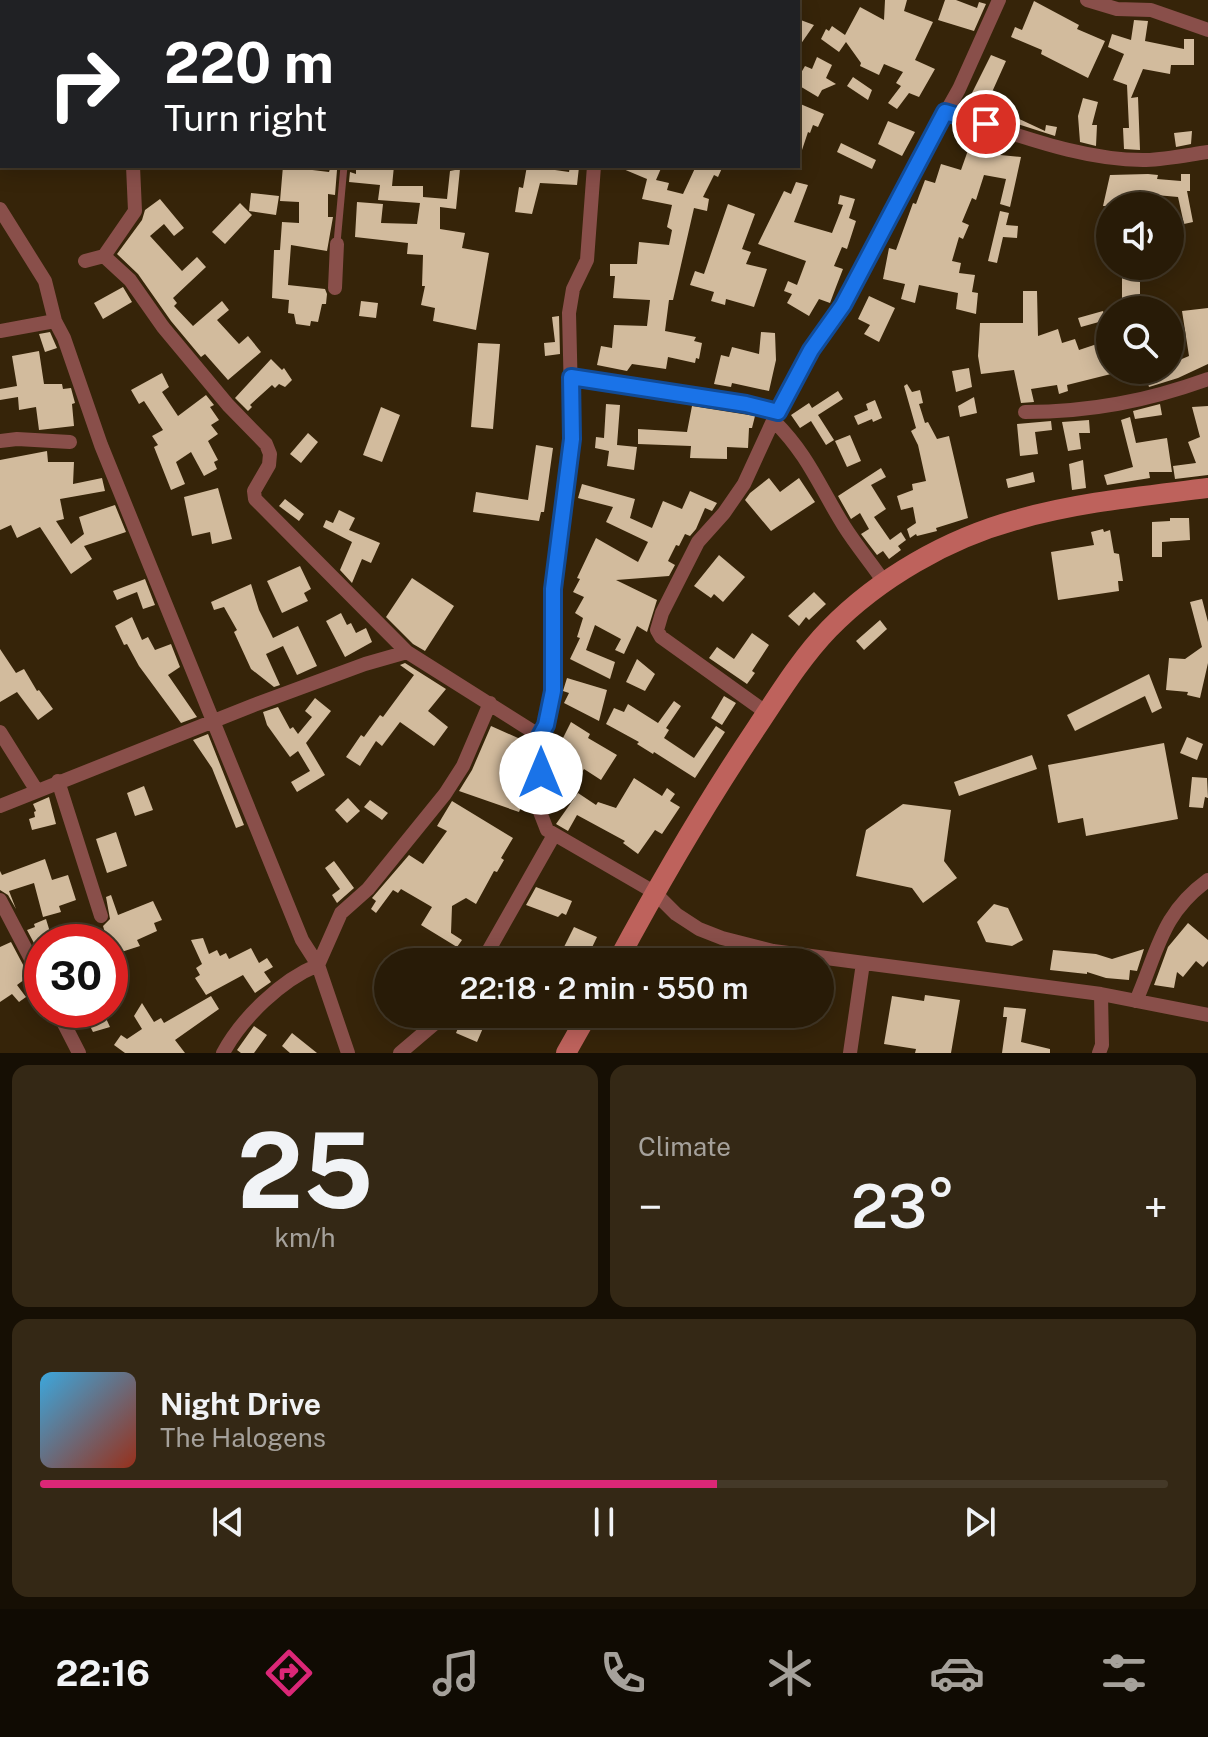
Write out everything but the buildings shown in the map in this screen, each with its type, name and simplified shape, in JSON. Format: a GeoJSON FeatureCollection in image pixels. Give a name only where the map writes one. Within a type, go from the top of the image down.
{"type":"FeatureCollection","features":[{"type":"Feature","properties":{"kind":"main road"},"geometry":{"type":"LineString","coordinates":[[624,948],[654,892],[767,713],[829,629],[884,582],[923,557],[1015,520],[1072,508],[1208,488]]}},
{"type":"Feature","properties":{"kind":"main road"},"geometry":{"type":"LineString","coordinates":[[566,1053],[580,1028]]}},
{"type":"Feature","properties":{"kind":"street"},"geometry":{"type":"LineString","coordinates":[[767,713],[661,637],[657,630],[662,613],[698,542],[744,484],[811,350],[843,305],[980,46],[999,0]]}},
{"type":"Feature","properties":{"kind":"street"},"geometry":{"type":"LineString","coordinates":[[1087,0],[1117,9],[1151,10],[1208,30]]}},
{"type":"Feature","properties":{"kind":"street"},"geometry":{"type":"LineString","coordinates":[[945,112],[1023,138],[1089,153],[1143,160],[1208,152]]}},
{"type":"Feature","properties":{"kind":"street"},"geometry":{"type":"LineString","coordinates":[[85,261],[104,256],[135,211],[133,168]]}},
{"type":"Feature","properties":{"kind":"street"},"geometry":{"type":"LineString","coordinates":[[594,168],[587,260],[573,289],[569,313],[572,439],[553,589],[553,691],[546,725],[540,736],[540,812],[547,830],[654,892],[676,914],[699,929],[722,938],[773,951],[1101,994],[1208,1015]]}},
{"type":"Feature","properties":{"kind":"street"},"geometry":{"type":"LineString","coordinates":[[0,209],[45,281],[55,321],[64,338],[101,445],[302,940],[318,965],[348,1053]]}},
{"type":"Feature","properties":{"kind":"street"},"geometry":{"type":"LineString","coordinates":[[335,288],[337,244]]}},
{"type":"Feature","properties":{"kind":"street"},"geometry":{"type":"LineString","coordinates":[[104,256],[130,280],[163,327],[228,405],[266,444],[270,454],[269,465],[254,491],[255,499],[294,536],[323,571],[407,652],[540,736]]}},
{"type":"Feature","properties":{"kind":"street"},"geometry":{"type":"LineString","coordinates":[[0,331],[55,321]]}},
{"type":"Feature","properties":{"kind":"street"},"geometry":{"type":"LineString","coordinates":[[571,377],[746,404],[776,417],[812,466],[843,525],[884,582]]}},
{"type":"Feature","properties":{"kind":"street"},"geometry":{"type":"LineString","coordinates":[[1025,412],[1108,407],[1158,396],[1208,379]]}},
{"type":"Feature","properties":{"kind":"street"},"geometry":{"type":"LineString","coordinates":[[0,441],[70,442]]}},
{"type":"Feature","properties":{"kind":"street"},"geometry":{"type":"LineString","coordinates":[[0,806],[365,664],[407,652]]}},
{"type":"Feature","properties":{"kind":"street"},"geometry":{"type":"LineString","coordinates":[[223,1053],[248,1015],[301,972],[318,965],[341,913],[368,889],[445,794],[463,766],[490,703]]}},
{"type":"Feature","properties":{"kind":"street"},"geometry":{"type":"LineString","coordinates":[[0,732],[37,791]]}},
{"type":"Feature","properties":{"kind":"street"},"geometry":{"type":"LineString","coordinates":[[58,781],[101,916]]}},
{"type":"Feature","properties":{"kind":"street"},"geometry":{"type":"LineString","coordinates":[[490,948],[554,835]]}},
{"type":"Feature","properties":{"kind":"street"},"geometry":{"type":"LineString","coordinates":[[1136,1001],[1164,928],[1194,890],[1208,880]]}},
{"type":"Feature","properties":{"kind":"street"},"geometry":{"type":"LineString","coordinates":[[0,900],[24,946]]}},
{"type":"Feature","properties":{"kind":"street"},"geometry":{"type":"LineString","coordinates":[[850,1053],[863,963]]}},
{"type":"Feature","properties":{"kind":"street"},"geometry":{"type":"LineString","coordinates":[[1099,1053],[1102,1045],[1101,994]]}},
{"type":"Feature","properties":{"kind":"street"},"geometry":{"type":"LineString","coordinates":[[66,1028],[79,1053]]}},
{"type":"Feature","properties":{"kind":"street"},"geometry":{"type":"LineString","coordinates":[[400,1053],[429,1028]]}},
{"type":"Feature","properties":{"kind":"lane"},"geometry":{"type":"LineString","coordinates":[[337,244],[344,168]]}},
{"type":"Feature","properties":{"kind":"route"},"geometry":{"type":"LineString","coordinates":[[541,773],[540,736],[551,709],[553,691],[553,589],[572,439],[571,377],[746,404],[778,412],[811,350],[843,305],[945,112],[986,124]]}}]}
